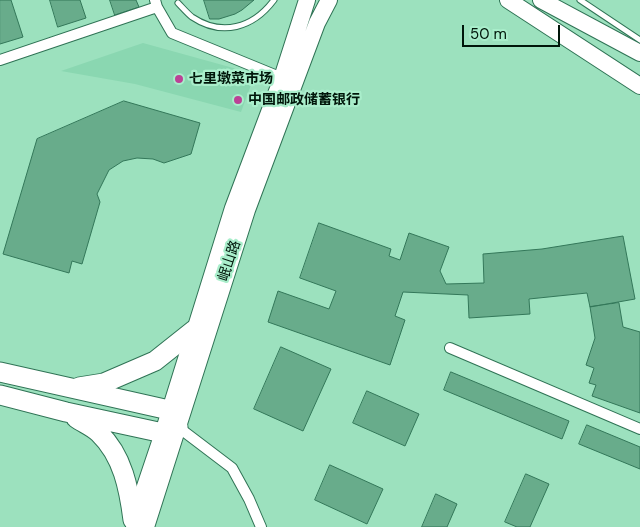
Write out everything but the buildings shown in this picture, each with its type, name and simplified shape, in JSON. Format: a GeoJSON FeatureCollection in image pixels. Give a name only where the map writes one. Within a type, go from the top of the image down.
{"type":"FeatureCollection","features":[{"type":"Feature","properties":{"kind":"highway"},"geometry":{"type":"LineString","coordinates":[[71,388],[104,384],[155,362],[194,330]]}},
{"type":"Feature","properties":{"kind":"highway"},"geometry":{"type":"LineString","coordinates":[[0,372],[169,410],[170,430],[66,412],[0,395]]}},
{"type":"Feature","properties":{"kind":"highway"},"geometry":{"type":"LineString","coordinates":[[66,412],[99,433],[116,456],[128,486],[137,525]]}},
{"type":"Feature","properties":{"kind":"main road","name":"岷山路"},"geometry":{"type":"LineString","coordinates":[[169,410],[232,208],[282,78],[307,0]]}},
{"type":"Feature","properties":{"kind":"main road","name":"岷山路"},"geometry":{"type":"LineString","coordinates":[[137,525],[247,210],[318,23],[329,0]]}},
{"type":"Feature","properties":{"kind":"main road"},"geometry":{"type":"LineString","coordinates":[[508,0],[640,86]]}},
{"type":"Feature","properties":{"kind":"main road"},"geometry":{"type":"LineString","coordinates":[[541,0],[640,53]]}},
{"type":"Feature","properties":{"kind":"street"},"geometry":{"type":"LineString","coordinates":[[0,60],[156,4],[172,33],[282,78]]}},
{"type":"Feature","properties":{"kind":"street"},"geometry":{"type":"LineString","coordinates":[[450,348],[640,429]]}},
{"type":"Feature","properties":{"kind":"street"},"geometry":{"type":"LineString","coordinates":[[170,430],[232,468],[249,499],[261,527]]}},
{"type":"Feature","properties":{"kind":"lane"},"geometry":{"type":"LineString","coordinates":[[178,3],[192,16],[209,25],[228,29],[248,23],[265,11],[274,0]]}},
{"type":"Feature","properties":{"kind":"lane"},"geometry":{"type":"LineString","coordinates":[[580,0],[640,40]]}},
{"type":"Feature","properties":{"kind":"shaded area","name":"七里墩菜市场"},"geometry":{"type":"Polygon","coordinates":[[[143,43],[255,74],[241,112],[135,84],[61,71],[143,43]]]}},
{"type":"Feature","properties":{"kind":"place","name":"七里墩菜市场"},"geometry":{"type":"Point","coordinates":[179,79]}},
{"type":"Feature","properties":{"kind":"place","name":"中国邮政储蓄银行"},"geometry":{"type":"Point","coordinates":[238,100]}}]}
